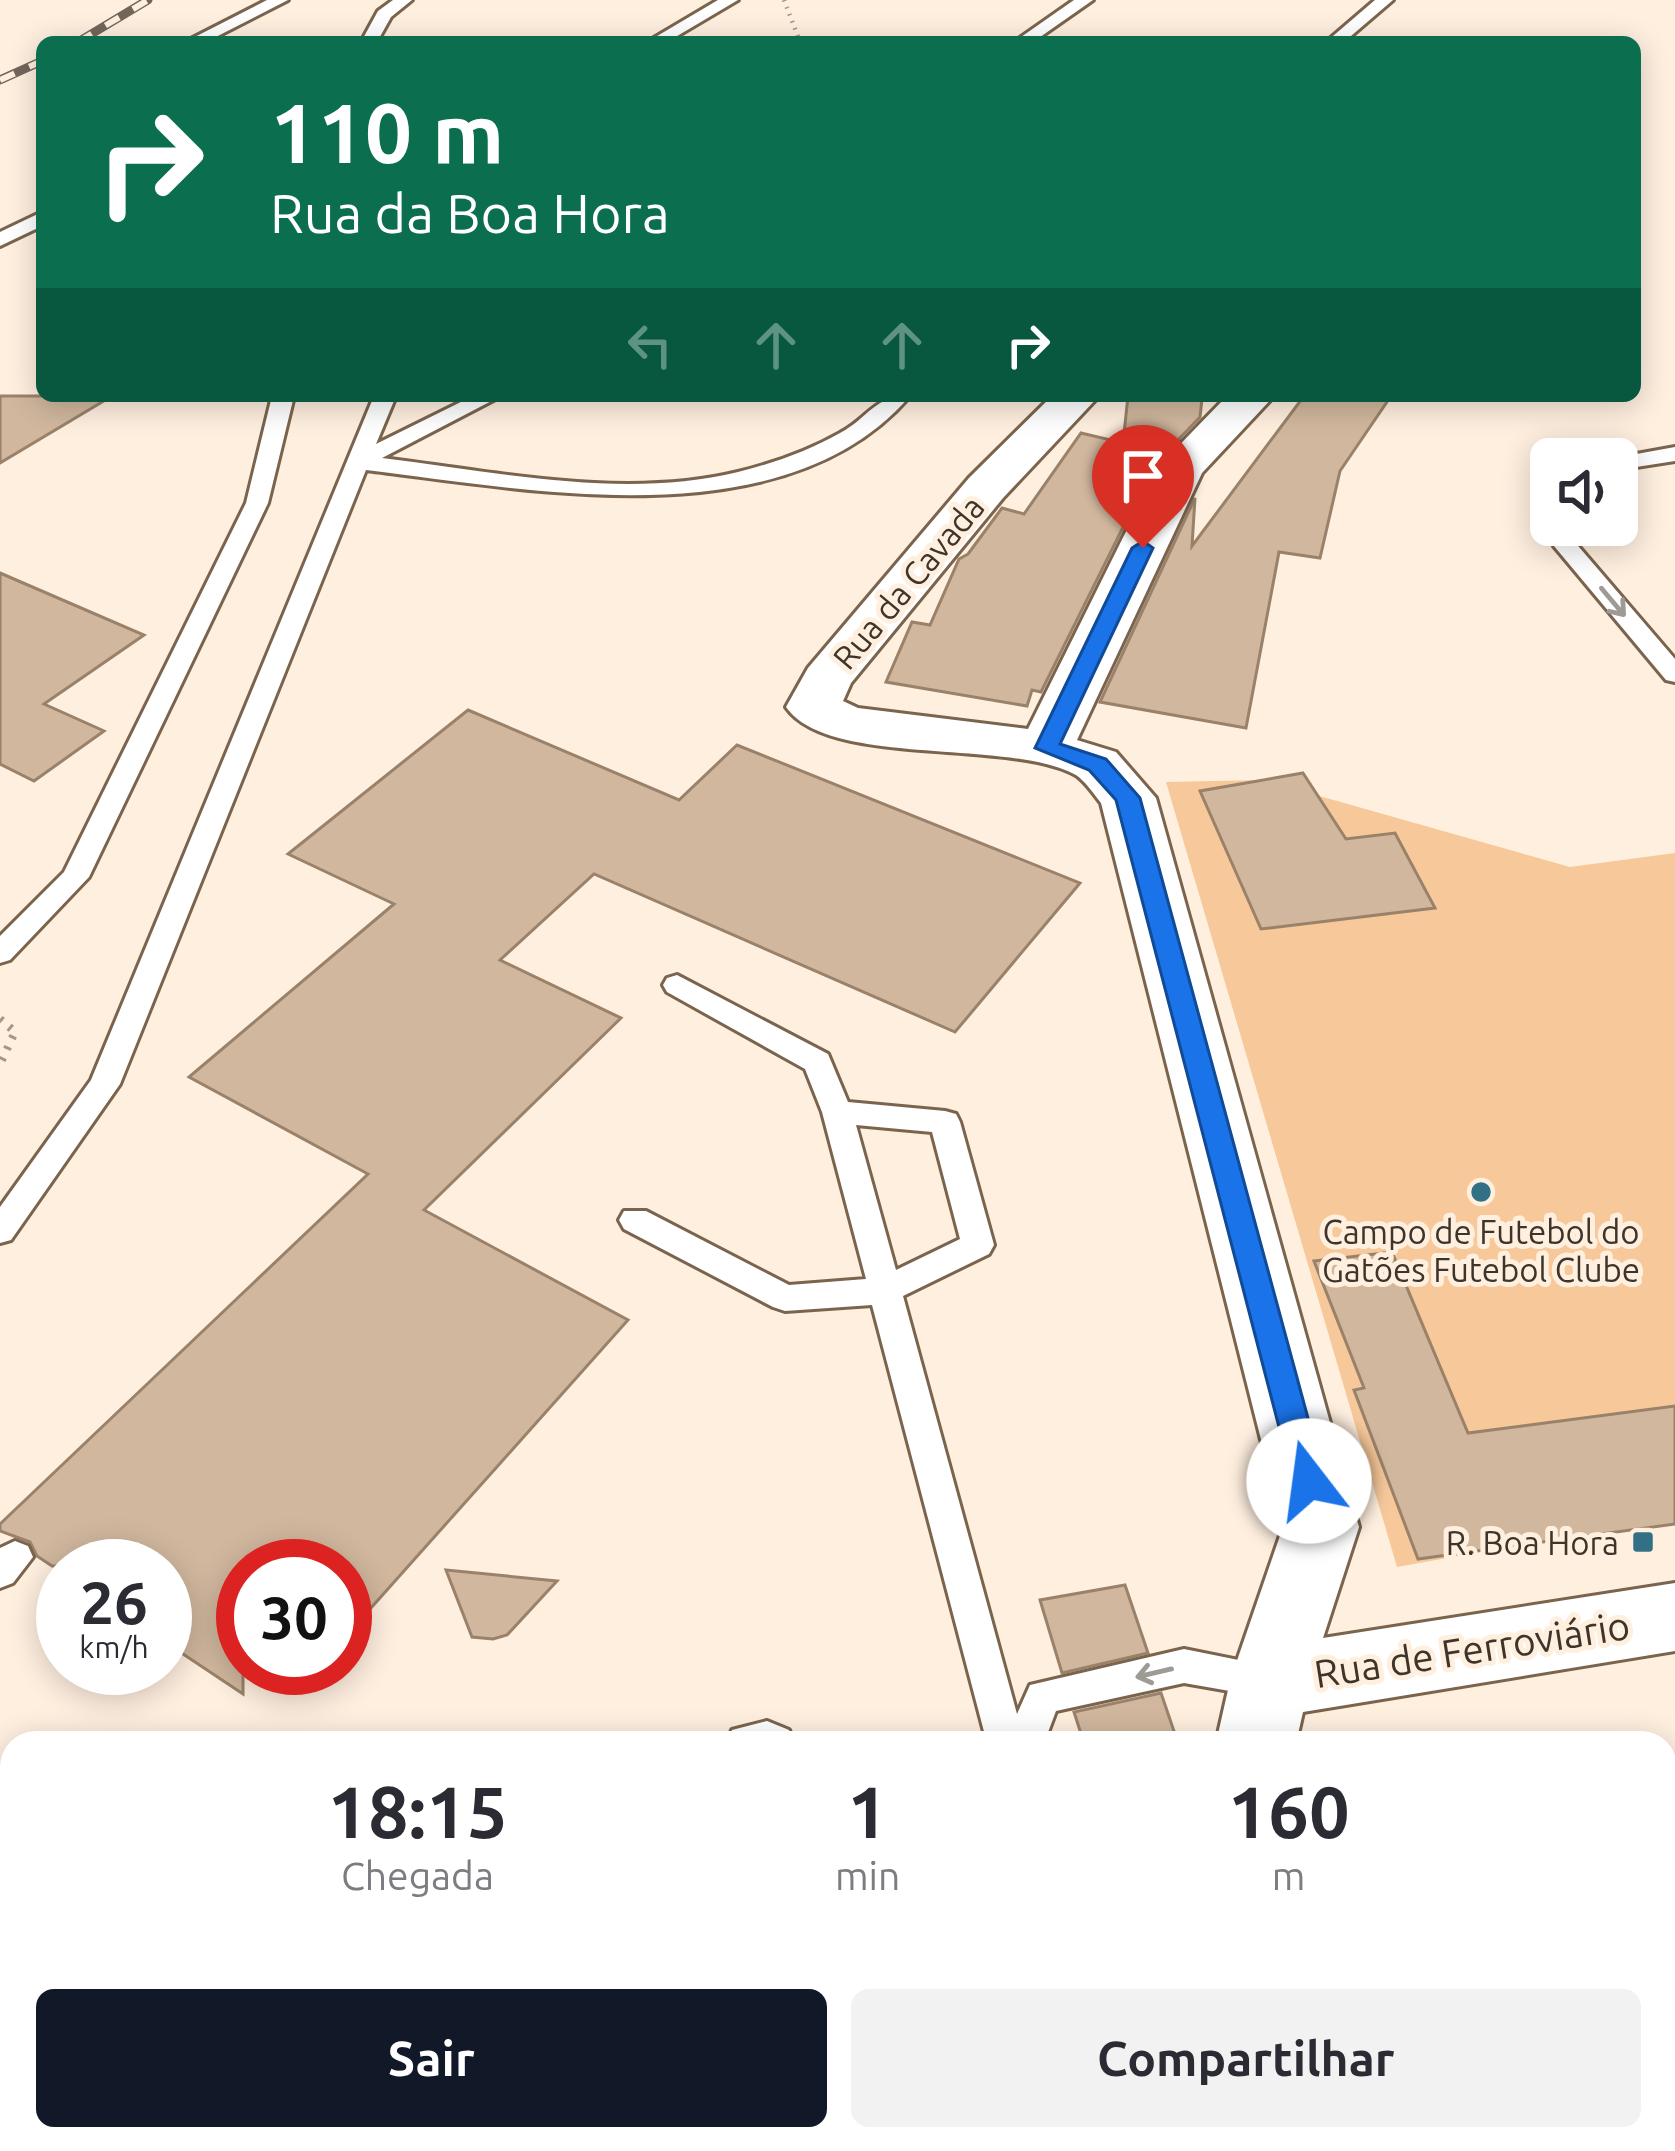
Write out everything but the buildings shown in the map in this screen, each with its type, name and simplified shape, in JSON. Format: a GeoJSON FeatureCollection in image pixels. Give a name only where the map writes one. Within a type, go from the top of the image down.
{"type":"FeatureCollection","features":[{"type":"Feature","properties":{"kind":"street","name":"Rua da Cavada"},"geometry":{"type":"LineString","coordinates":[[1046,748],[846,723],[813,707],[827,679],[986,488],[1071,402]]}},
{"type":"Feature","properties":{"kind":"street"},"geometry":{"type":"LineString","coordinates":[[1246,402],[1181,467],[1046,748],[1097,764],[1128,798],[1321,1527],[1263,1712]]}},
{"type":"Feature","properties":{"kind":"street","name":"Rua de Ferroviário"},"geometry":{"type":"LineString","coordinates":[[1263,1712],[1446,1657],[1675,1617]]}},
{"type":"Feature","properties":{"kind":"lane"},"geometry":{"type":"LineString","coordinates":[[206,36],[280,0]]}},
{"type":"Feature","properties":{"kind":"lane"},"geometry":{"type":"LineString","coordinates":[[372,36],[384,14],[403,0]]}},
{"type":"Feature","properties":{"kind":"lane"},"geometry":{"type":"LineString","coordinates":[[667,36],[730,0]]}},
{"type":"Feature","properties":{"kind":"lane"},"geometry":{"type":"LineString","coordinates":[[1031,36],[1085,0]]}},
{"type":"Feature","properties":{"kind":"lane"},"geometry":{"type":"LineString","coordinates":[[1341,36],[1385,0]]}},
{"type":"Feature","properties":{"kind":"lane"},"geometry":{"type":"LineString","coordinates":[[0,240],[36,221]]}},
{"type":"Feature","properties":{"kind":"lane"},"geometry":{"type":"LineString","coordinates":[[0,953],[75,878],[257,503],[282,402]]}},
{"type":"Feature","properties":{"kind":"lane"},"geometry":{"type":"LineString","coordinates":[[0,1231],[105,1084],[383,402]]}},
{"type":"Feature","properties":{"kind":"lane"},"geometry":{"type":"LineString","coordinates":[[358,462],[478,402]]}},
{"type":"Feature","properties":{"kind":"lane"},"geometry":{"type":"LineString","coordinates":[[358,462],[594,488],[685,486],[772,470],[849,437],[892,402]]}},
{"type":"Feature","properties":{"kind":"lane"},"geometry":{"type":"LineString","coordinates":[[1638,460],[1675,454]]}},
{"type":"Feature","properties":{"kind":"lane"},"geometry":{"type":"LineString","coordinates":[[1566,546],[1675,675]]}},
{"type":"Feature","properties":{"kind":"lane"},"geometry":{"type":"LineString","coordinates":[[677,985],[818,1062],[837,1112],[1003,1731]]}},
{"type":"Feature","properties":{"kind":"lane"},"geometry":{"type":"LineString","coordinates":[[635,1220],[785,1298],[883,1291],[978,1245],[945,1122],[837,1112]]}},
{"type":"Feature","properties":{"kind":"lane"},"geometry":{"type":"LineString","coordinates":[[1030,1731],[1043,1697],[1184,1666],[1263,1712]]}},
{"type":"Feature","properties":{"kind":"path"},"geometry":{"type":"LineString","coordinates":[[784,0],[798,36]]}},
{"type":"Feature","properties":{"kind":"path"},"geometry":{"type":"LineString","coordinates":[[0,1019],[15,1032],[0,1064]]}},
{"type":"Feature","properties":{"kind":"shaded area","name":"Campo de Futebol do Gatões Futebol Clube"},"geometry":{"type":"Polygon","coordinates":[[[1263,780],[1570,867],[1675,853],[1675,1517],[1397,1567],[1166,782],[1263,780]]]}},
{"type":"Feature","properties":{"kind":"railway"},"geometry":{"type":"LineString","coordinates":[[88,36],[148,0]]}},
{"type":"Feature","properties":{"kind":"railway"},"geometry":{"type":"LineString","coordinates":[[0,80],[36,64]]}},
{"type":"Feature","properties":{"kind":"place","name":"Campo de Futebol do Gatões Futebol Clube"},"geometry":{"type":"Point","coordinates":[1481,1192]}},
{"type":"Feature","properties":{"kind":"place","name":"R. Boa Hora"},"geometry":{"type":"Point","coordinates":[1643,1542]}},
{"type":"Feature","properties":{"kind":"route"},"geometry":{"type":"LineString","coordinates":[[1143,548],[1046,748],[1097,764],[1128,798],[1309,1481]]}}]}
